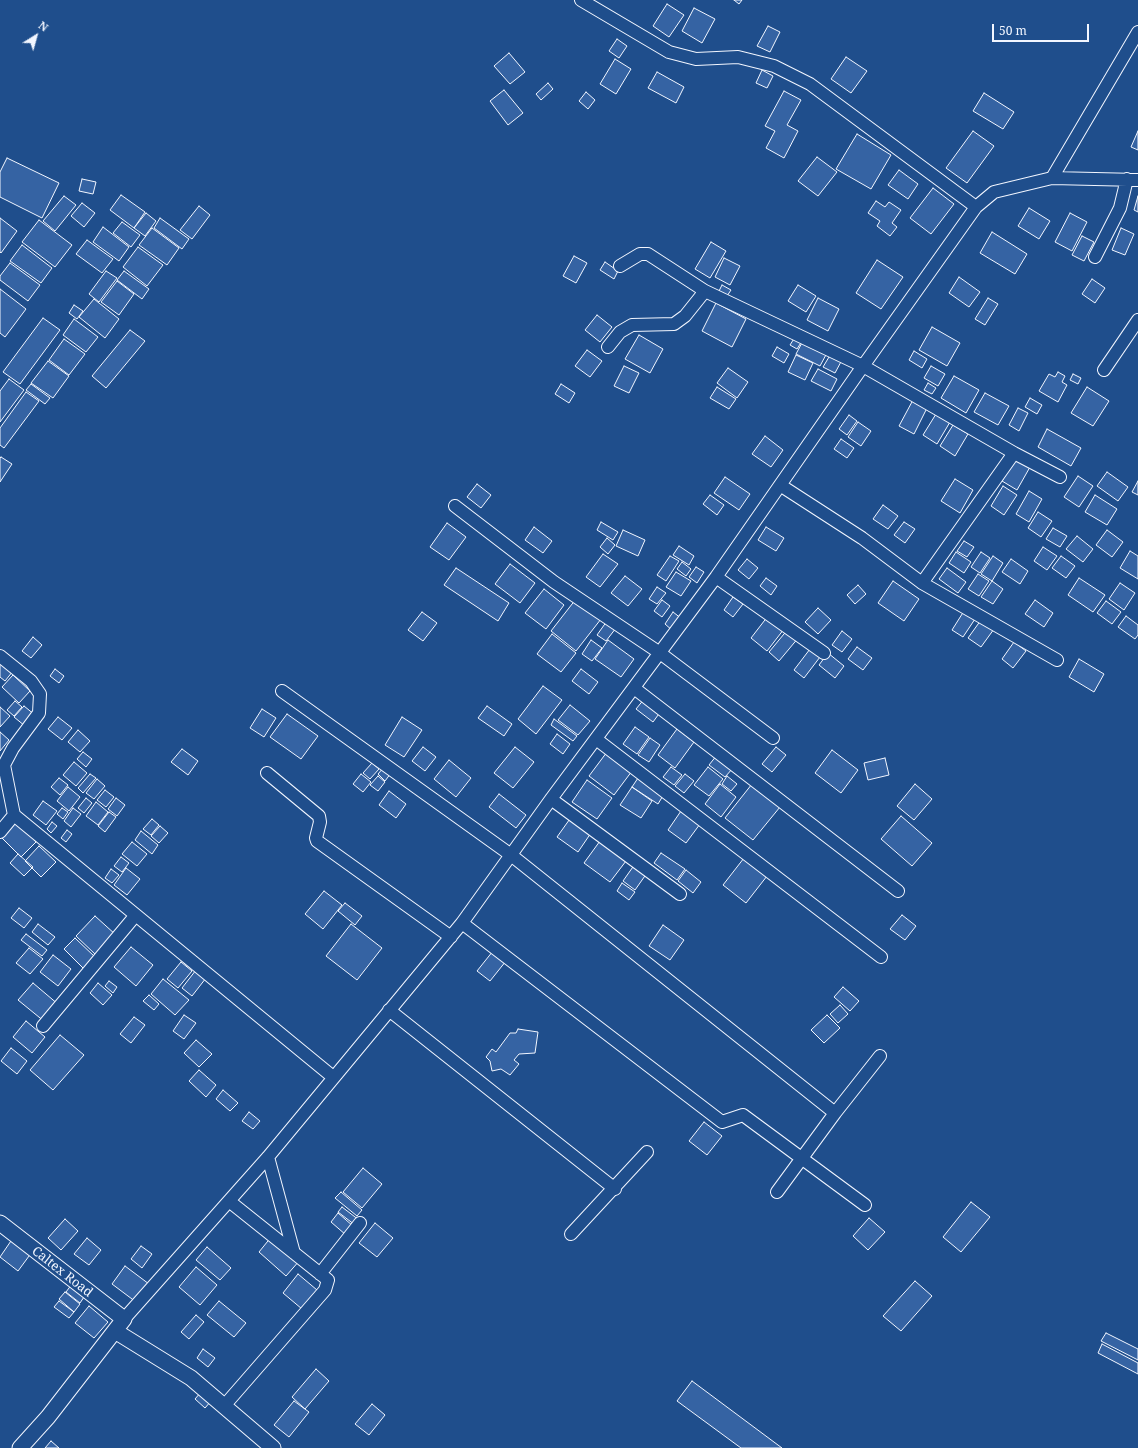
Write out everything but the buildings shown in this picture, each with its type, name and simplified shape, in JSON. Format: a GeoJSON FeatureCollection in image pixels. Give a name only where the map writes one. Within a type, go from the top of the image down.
{"type":"FeatureCollection","features":[{"type":"Feature","properties":{"kind":"street"},"geometry":{"type":"LineString","coordinates":[[581,0],[669,52],[696,59],[738,57],[774,66],[810,84],[976,207]]}},
{"type":"Feature","properties":{"kind":"street"},"geometry":{"type":"LineString","coordinates":[[1052,178],[1138,32]]}},
{"type":"Feature","properties":{"kind":"street"},"geometry":{"type":"LineString","coordinates":[[20,1448],[48,1417],[124,1319],[268,1157],[462,923],[551,799],[716,577],[976,207],[994,192],[1052,178],[1133,180],[1095,257]]}},
{"type":"Feature","properties":{"kind":"street"},"geometry":{"type":"LineString","coordinates":[[620,266],[640,254],[648,254],[705,291],[863,366],[1014,453],[1060,477]]}},
{"type":"Feature","properties":{"kind":"street"},"geometry":{"type":"LineString","coordinates":[[608,347],[620,332],[632,325],[674,324],[685,316],[705,291]]}},
{"type":"Feature","properties":{"kind":"street"},"geometry":{"type":"LineString","coordinates":[[1104,370],[1138,320]]}},
{"type":"Feature","properties":{"kind":"street"},"geometry":{"type":"LineString","coordinates":[[922,583],[1014,453]]}},
{"type":"Feature","properties":{"kind":"street"},"geometry":{"type":"LineString","coordinates":[[780,485],[862,538],[922,583],[1057,660]]}},
{"type":"Feature","properties":{"kind":"street"},"geometry":{"type":"LineString","coordinates":[[455,506],[554,582],[660,653],[773,738]]}},
{"type":"Feature","properties":{"kind":"street"},"geometry":{"type":"LineString","coordinates":[[716,577],[824,653]]}},
{"type":"Feature","properties":{"kind":"street"},"geometry":{"type":"LineString","coordinates":[[0,656],[31,681],[40,694],[39,713],[13,748],[4,765],[14,815],[333,1078]]}},
{"type":"Feature","properties":{"kind":"street"},"geometry":{"type":"LineString","coordinates":[[634,688],[898,891]]}},
{"type":"Feature","properties":{"kind":"street"},"geometry":{"type":"LineString","coordinates":[[282,691],[511,855],[835,1113]]}},
{"type":"Feature","properties":{"kind":"street"},"geometry":{"type":"LineString","coordinates":[[596,739],[881,957]]}},
{"type":"Feature","properties":{"kind":"street"},"geometry":{"type":"LineString","coordinates":[[266,773],[319,816],[320,822],[316,838],[317,841],[450,937]]}},
{"type":"Feature","properties":{"kind":"street"},"geometry":{"type":"LineString","coordinates":[[551,799],[680,894]]}},
{"type":"Feature","properties":{"kind":"street"},"geometry":{"type":"LineString","coordinates":[[0,832],[14,815]]}},
{"type":"Feature","properties":{"kind":"street"},"geometry":{"type":"LineString","coordinates":[[43,1026],[135,916]]}},
{"type":"Feature","properties":{"kind":"street"},"geometry":{"type":"LineString","coordinates":[[462,923],[722,1122],[743,1115],[865,1204]]}},
{"type":"Feature","properties":{"kind":"street"},"geometry":{"type":"LineString","coordinates":[[389,1010],[615,1189]]}},
{"type":"Feature","properties":{"kind":"street"},"geometry":{"type":"LineString","coordinates":[[777,1192],[835,1113],[880,1056]]}},
{"type":"Feature","properties":{"kind":"street"},"geometry":{"type":"LineString","coordinates":[[571,1234],[615,1189],[647,1152]]}},
{"type":"Feature","properties":{"kind":"street"},"geometry":{"type":"LineString","coordinates":[[268,1157],[294,1253]]}},
{"type":"Feature","properties":{"kind":"street"},"geometry":{"type":"LineString","coordinates":[[224,1406],[325,1290],[328,1280],[229,1201]]}},
{"type":"Feature","properties":{"kind":"street","name":"Caltex Road"},"geometry":{"type":"LineString","coordinates":[[0,1223],[39,1255],[124,1319]]}},
{"type":"Feature","properties":{"kind":"street"},"geometry":{"type":"LineString","coordinates":[[320,1274],[360,1223]]}},
{"type":"Feature","properties":{"kind":"street"},"geometry":{"type":"LineString","coordinates":[[115,1331],[191,1378],[273,1448]]}}]}
